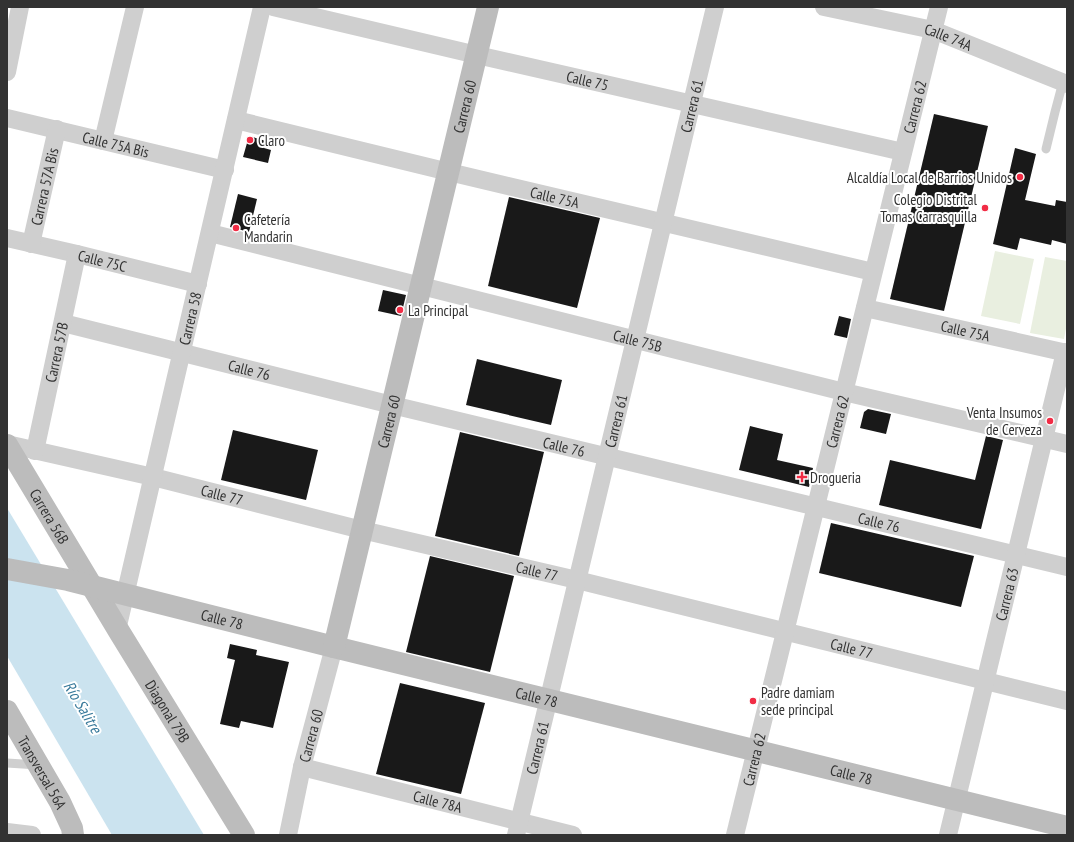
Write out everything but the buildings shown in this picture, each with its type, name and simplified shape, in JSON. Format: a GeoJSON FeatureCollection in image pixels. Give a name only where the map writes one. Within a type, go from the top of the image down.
{"type":"FeatureCollection","features":[{"type":"Feature","properties":{"kind":"street"},"geometry":{"type":"LineString","coordinates":[[7,72],[20,7]]}},
{"type":"Feature","properties":{"kind":"street"},"geometry":{"type":"LineString","coordinates":[[104,141],[135,7]]}},
{"type":"Feature","properties":{"kind":"street","name":"Carrera 58"},"geometry":{"type":"LineString","coordinates":[[117,630],[262,7]]}},
{"type":"Feature","properties":{"kind":"street","name":"Calle 75"},"geometry":{"type":"LineString","coordinates":[[272,7],[903,152]]}},
{"type":"Feature","properties":{"kind":"street","name":"Carrera 60"},"geometry":{"type":"LineString","coordinates":[[288,835],[302,767],[334,647],[488,7]]}},
{"type":"Feature","properties":{"kind":"street","name":"Carrera 61"},"geometry":{"type":"LineString","coordinates":[[518,828],[715,7]]}},
{"type":"Feature","properties":{"kind":"street","name":"Calle 74A"},"geometry":{"type":"LineString","coordinates":[[824,7],[933,30],[1065,83]]}},
{"type":"Feature","properties":{"kind":"street","name":"Carrera 62"},"geometry":{"type":"LineString","coordinates":[[735,835],[939,7]]}},
{"type":"Feature","properties":{"kind":"street","name":"Calle 75A Bis"},"geometry":{"type":"LineString","coordinates":[[7,118],[225,170]]}},
{"type":"Feature","properties":{"kind":"street","name":"Calle 75A"},"geometry":{"type":"LineString","coordinates":[[236,120],[873,272]]}},
{"type":"Feature","properties":{"kind":"street","name":"Carrera 57A Bis"},"geometry":{"type":"LineString","coordinates":[[31,244],[57,129]]}},
{"type":"Feature","properties":{"kind":"street","name":"Calle 75B"},"geometry":{"type":"LineString","coordinates":[[210,233],[844,392],[1067,444]]}},
{"type":"Feature","properties":{"kind":"street","name":"Calle 75C"},"geometry":{"type":"LineString","coordinates":[[7,238],[198,284]]}},
{"type":"Feature","properties":{"kind":"street","name":"Carrera 57B"},"geometry":{"type":"LineString","coordinates":[[35,451],[77,254]]}},
{"type":"Feature","properties":{"kind":"street","name":"Calle 75A"},"geometry":{"type":"LineString","coordinates":[[865,308],[1066,352]]}},
{"type":"Feature","properties":{"kind":"street","name":"Calle 76"},"geometry":{"type":"LineString","coordinates":[[62,323],[392,405],[1067,567]]}},
{"type":"Feature","properties":{"kind":"street","name":"Carrera 63"},"geometry":{"type":"LineString","coordinates":[[948,835],[1066,352]]}},
{"type":"Feature","properties":{"kind":"street","name":"Calle 77"},"geometry":{"type":"LineString","coordinates":[[7,445],[153,477],[362,530],[785,630],[1067,701]]}},
{"type":"Feature","properties":{"kind":"street","name":"Carrera 56B"},"geometry":{"type":"LineString","coordinates":[[7,445],[92,586]]}},
{"type":"Feature","properties":{"kind":"street","name":"Calle 78"},"geometry":{"type":"LineString","coordinates":[[7,569],[68,580],[1067,827]]}},
{"type":"Feature","properties":{"kind":"street","name":"Diagonal 79B"},"geometry":{"type":"LineString","coordinates":[[92,586],[117,630],[244,835]]}},
{"type":"Feature","properties":{"kind":"street","name":"Transversal 56A"},"geometry":{"type":"LineString","coordinates":[[7,712],[60,802],[72,828],[73,835]]}},
{"type":"Feature","properties":{"kind":"street","name":"Calle 78A"},"geometry":{"type":"LineString","coordinates":[[302,767],[518,828],[573,835]]}},
{"type":"Feature","properties":{"kind":"street"},"geometry":{"type":"LineString","coordinates":[[7,832],[32,835]]}},
{"type":"Feature","properties":{"kind":"lane"},"geometry":{"type":"LineString","coordinates":[[1046,149],[1055,112],[1065,83]]}},
{"type":"Feature","properties":{"kind":"lane"},"geometry":{"type":"LineString","coordinates":[[7,763],[39,765]]}},
{"type":"Feature","properties":{"kind":"green space"},"geometry":{"type":"Polygon","coordinates":[[[995,251],[1034,259],[1020,324],[981,316],[995,251]]]}},
{"type":"Feature","properties":{"kind":"green space"},"geometry":{"type":"Polygon","coordinates":[[[1045,257],[1067,261],[1067,323],[1064,339],[1030,333],[1045,257]]]}},
{"type":"Feature","properties":{"kind":"water","name":"Río Salitre"},"geometry":{"type":"Polygon","coordinates":[[[7,508],[204,835],[112,835],[7,656],[7,508]]]}},
{"type":"Feature","properties":{"kind":"place","name":"Claro"},"geometry":{"type":"Point","coordinates":[250,140]}},
{"type":"Feature","properties":{"kind":"place","name":"Alcaldía Local de Barrios Unidos"},"geometry":{"type":"Point","coordinates":[1020,177]}},
{"type":"Feature","properties":{"kind":"place","name":"Colegio Distrital Tomas Carrasquilla"},"geometry":{"type":"Point","coordinates":[985,208]}},
{"type":"Feature","properties":{"kind":"place","name":"Cafetería Mandarin"},"geometry":{"type":"Point","coordinates":[236,228]}},
{"type":"Feature","properties":{"kind":"place","name":"La Principal"},"geometry":{"type":"Point","coordinates":[400,310]}},
{"type":"Feature","properties":{"kind":"place","name":"Venta Insumos de Cerveza"},"geometry":{"type":"Point","coordinates":[1050,421]}},
{"type":"Feature","properties":{"kind":"place","name":"Drogueria"},"geometry":{"type":"Point","coordinates":[802,477]}},
{"type":"Feature","properties":{"kind":"place","name":"Padre damiam sede principal"},"geometry":{"type":"Point","coordinates":[753,701]}}]}
